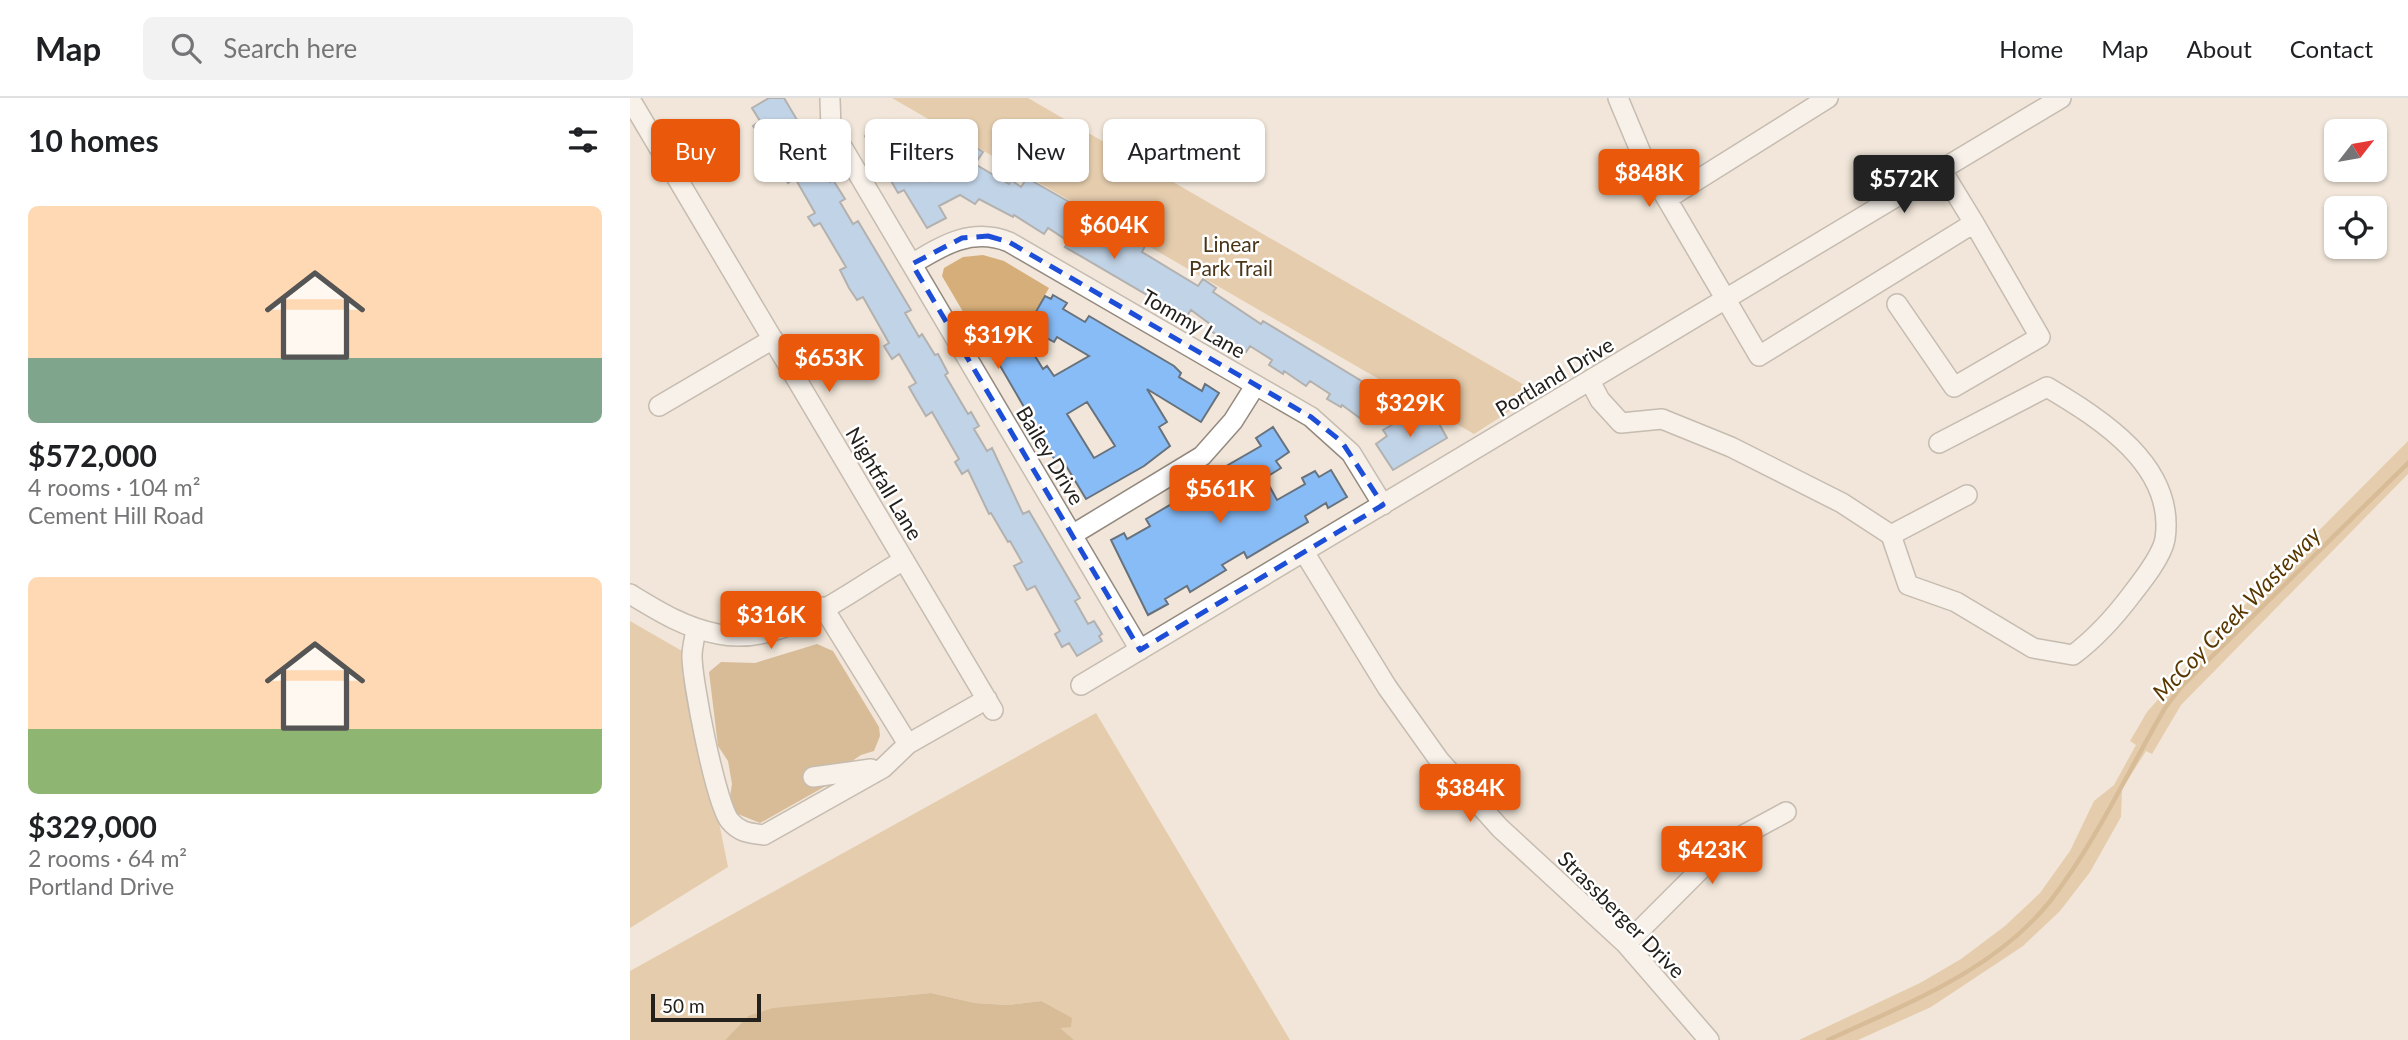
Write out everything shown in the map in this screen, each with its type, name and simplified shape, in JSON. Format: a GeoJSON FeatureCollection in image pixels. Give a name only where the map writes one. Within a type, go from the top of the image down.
{"type":"FeatureCollection","features":[{"type":"Feature","properties":{"kind":"street"},"geometry":{"type":"LineString","coordinates":[[1618,98],[1644,160],[1759,356],[1975,223]]}},
{"type":"Feature","properties":{"kind":"street"},"geometry":{"type":"LineString","coordinates":[[1667,199],[1828,98]]}},
{"type":"Feature","properties":{"kind":"street","name":"Portland Drive"},"geometry":{"type":"LineString","coordinates":[[1081,685],[2061,98]]}},
{"type":"Feature","properties":{"kind":"street","name":"Nightfall Lane"},"geometry":{"type":"LineString","coordinates":[[630,99],[990,705],[908,744]]}},
{"type":"Feature","properties":{"kind":"street","name":"Bailey Drive"},"geometry":{"type":"LineString","coordinates":[[830,100],[831,128],[1140,650]]}},
{"type":"Feature","properties":{"kind":"street"},"geometry":{"type":"LineString","coordinates":[[1897,303],[1954,387],[2040,337],[1941,169]]}},
{"type":"Feature","properties":{"kind":"street","name":"Tommy Lane"},"geometry":{"type":"LineString","coordinates":[[912,264],[962,238],[998,238],[1311,417],[1342,442],[1383,505]]}},
{"type":"Feature","properties":{"kind":"street"},"geometry":{"type":"LineString","coordinates":[[659,406],[773,339]]}},
{"type":"Feature","properties":{"kind":"street"},"geometry":{"type":"LineString","coordinates":[[1590,381],[1600,400],[1621,424],[1661,419],[1673,423],[1731,447],[1842,503],[1891,534],[1908,585],[1956,602],[2034,648],[2073,655],[2100,635],[2141,584],[2165,541],[2166,509],[2146,464],[2099,417],[2047,387],[1939,443]]}},
{"type":"Feature","properties":{"kind":"street"},"geometry":{"type":"LineString","coordinates":[[1072,535],[1202,456],[1233,421],[1255,386]]}},
{"type":"Feature","properties":{"kind":"street"},"geometry":{"type":"LineString","coordinates":[[1891,534],[1967,495]]}},
{"type":"Feature","properties":{"kind":"street","name":"Strassberger Drive"},"geometry":{"type":"LineString","coordinates":[[1304,552],[1387,687],[1439,760],[1500,828],[1626,944],[1709,1040]]}},
{"type":"Feature","properties":{"kind":"street"},"geometry":{"type":"LineString","coordinates":[[630,594],[696,629],[720,635],[771,631],[823,607],[904,560]]}},
{"type":"Feature","properties":{"kind":"street"},"geometry":{"type":"LineString","coordinates":[[696,629],[692,655],[696,688],[715,778],[728,819],[741,832],[764,835],[883,768],[908,744],[823,607]]}},
{"type":"Feature","properties":{"kind":"street"},"geometry":{"type":"LineString","coordinates":[[813,777],[883,768]]}},
{"type":"Feature","properties":{"kind":"street"},"geometry":{"type":"LineString","coordinates":[[1626,944],[1726,845],[1786,812]]}},
{"type":"Feature","properties":{"kind":"highlighted area"},"geometry":{"type":"Polygon","coordinates":[[[988,236],[1009,242],[1311,417],[1342,442],[1383,505],[1140,650],[912,264],[962,238],[988,236]]]}},
{"type":"Feature","properties":{"kind":"green space","name":"Linear Park Trail"},"geometry":{"type":"Polygon","coordinates":[[[892,98],[1028,98],[1064,119],[992,119],[992,156],[978,148],[978,119],[928,119],[892,98]]]}},
{"type":"Feature","properties":{"kind":"green space","name":"Linear Park Trail"},"geometry":{"type":"Polygon","coordinates":[[[1089,133],[1103,141],[1103,182],[1173,182],[1538,393],[1474,434],[1038,182],[1089,182],[1089,133]]]}},
{"type":"Feature","properties":{"kind":"green space"},"geometry":{"type":"Polygon","coordinates":[[[983,255],[1004,261],[1049,288],[1025,329],[1017,325],[982,344],[942,276],[944,268],[963,257],[983,255]]]}},
{"type":"Feature","properties":{"kind":"green space"},"geometry":{"type":"Polygon","coordinates":[[[2408,441],[2408,474],[2181,705],[2152,754],[2146,751],[2122,789],[2121,817],[2090,872],[2060,911],[2023,946],[1931,1007],[1858,1040],[1799,1040],[1920,983],[1961,959],[2005,926],[2040,893],[2070,851],[2094,801],[2114,785],[2136,745],[2130,741],[2147,712],[2211,639],[2408,441]]]}},
{"type":"Feature","properties":{"kind":"green space"},"geometry":{"type":"Polygon","coordinates":[[[630,621],[682,651],[689,671],[682,672],[683,679],[690,678],[728,867],[630,928],[630,621]]]}},
{"type":"Feature","properties":{"kind":"green space"},"geometry":{"type":"Polygon","coordinates":[[[1096,713],[1290,1040],[1074,1040],[1062,1032],[1041,1001],[1008,1005],[975,1003],[931,993],[748,1016],[725,1040],[630,1040],[630,971],[1096,713]]]}},
{"type":"Feature","properties":{"kind":"shaded area"},"geometry":{"type":"Polygon","coordinates":[[[817,644],[833,651],[879,727],[880,736],[874,751],[861,755],[839,770],[840,778],[760,823],[728,810],[732,784],[728,761],[718,746],[709,672],[721,662],[755,663],[817,644]]]}},
{"type":"Feature","properties":{"kind":"shaded area"},"geometry":{"type":"Polygon","coordinates":[[[931,993],[975,1003],[1008,1005],[1041,1001],[1072,1018],[1071,1027],[1060,1028],[1074,1040],[725,1040],[748,1016],[773,1008],[931,993]]]}},
{"type":"Feature","properties":{"kind":"building"},"geometry":{"type":"Polygon","coordinates":[[[769,98],[784,98],[796,119],[759,119],[752,108],[769,98]]]}},
{"type":"Feature","properties":{"kind":"building"},"geometry":{"type":"Polygon","coordinates":[[[978,166],[992,174],[992,182],[1014,182],[1021,187],[1024,182],[1034,182],[1071,203],[1067,209],[1112,235],[1116,229],[1145,246],[1142,252],[1198,286],[1203,279],[1216,288],[1213,292],[1261,324],[1263,321],[1378,391],[1383,385],[1395,394],[1376,419],[1371,412],[1364,421],[1342,405],[1341,407],[1327,399],[1330,394],[1310,381],[1306,386],[1284,371],[1283,374],[1269,365],[1272,360],[1250,346],[1246,352],[1223,339],[1211,331],[1214,327],[1191,310],[1187,316],[1166,306],[1065,247],[1068,241],[1048,228],[1044,234],[1014,215],[1013,217],[979,199],[975,204],[960,195],[939,206],[946,218],[927,228],[904,190],[898,193],[892,182],[978,182],[978,166]]]}},
{"type":"Feature","properties":{"kind":"building"},"geometry":{"type":"Polygon","coordinates":[[[797,182],[834,182],[845,199],[840,202],[853,224],[858,221],[911,310],[905,313],[919,337],[922,334],[935,355],[938,354],[948,373],[945,375],[968,414],[971,412],[979,426],[974,429],[987,451],[992,448],[1023,514],[1029,511],[1080,598],[1075,601],[1088,624],[1094,621],[1102,634],[1099,636],[1102,641],[1077,656],[1069,643],[1062,647],[1055,634],[1060,631],[1035,586],[1027,590],[1014,566],[1022,562],[1010,541],[1008,542],[991,513],[989,514],[968,470],[962,474],[955,462],[959,459],[932,412],[926,416],[909,387],[916,383],[899,354],[892,359],[884,346],[889,343],[863,297],[857,300],[849,288],[840,270],[846,267],[820,223],[814,226],[808,217],[815,213],[797,182]]]}},
{"type":"Feature","properties":{"kind":"building"},"geometry":{"type":"Polygon","coordinates":[[[1053,295],[1067,303],[1063,309],[1085,322],[1089,316],[1174,366],[1181,373],[1179,377],[1202,391],[1205,384],[1219,393],[1201,422],[1147,389],[1167,422],[1159,427],[1170,446],[1144,466],[1086,499],[1062,459],[1056,462],[988,345],[1017,327],[1043,369],[1047,366],[1054,376],[1089,356],[1057,337],[1054,342],[1027,327],[1045,296],[1051,299],[1053,295]],[[1087,402],[1067,414],[1094,458],[1115,446],[1087,402]]]}},
{"type":"Feature","properties":{"kind":"building"},"geometry":{"type":"Polygon","coordinates":[[[1432,411],[1447,438],[1393,470],[1376,444],[1387,436],[1383,430],[1414,412],[1418,419],[1432,411]]]}},
{"type":"Feature","properties":{"kind":"building"},"geometry":{"type":"Polygon","coordinates":[[[1273,427],[1289,452],[1276,461],[1281,468],[1265,478],[1277,500],[1305,484],[1302,478],[1315,471],[1319,477],[1331,470],[1347,497],[1328,508],[1326,503],[1305,516],[1308,522],[1247,558],[1244,552],[1222,565],[1226,570],[1190,592],[1187,586],[1165,599],[1168,604],[1148,615],[1111,540],[1124,533],[1127,539],[1150,526],[1146,519],[1185,496],[1188,501],[1210,488],[1208,482],[1225,472],[1223,468],[1261,446],[1256,438],[1273,427]]]}},
{"type":"Feature","properties":{"kind":"waterway","name":"McCoy Creek Wasteway"},"geometry":{"type":"LineString","coordinates":[[1828,1040],[1948,983],[1977,966],[2029,925],[2051,900],[2083,854],[2165,708],[2181,687],[2408,463]]}}]}
